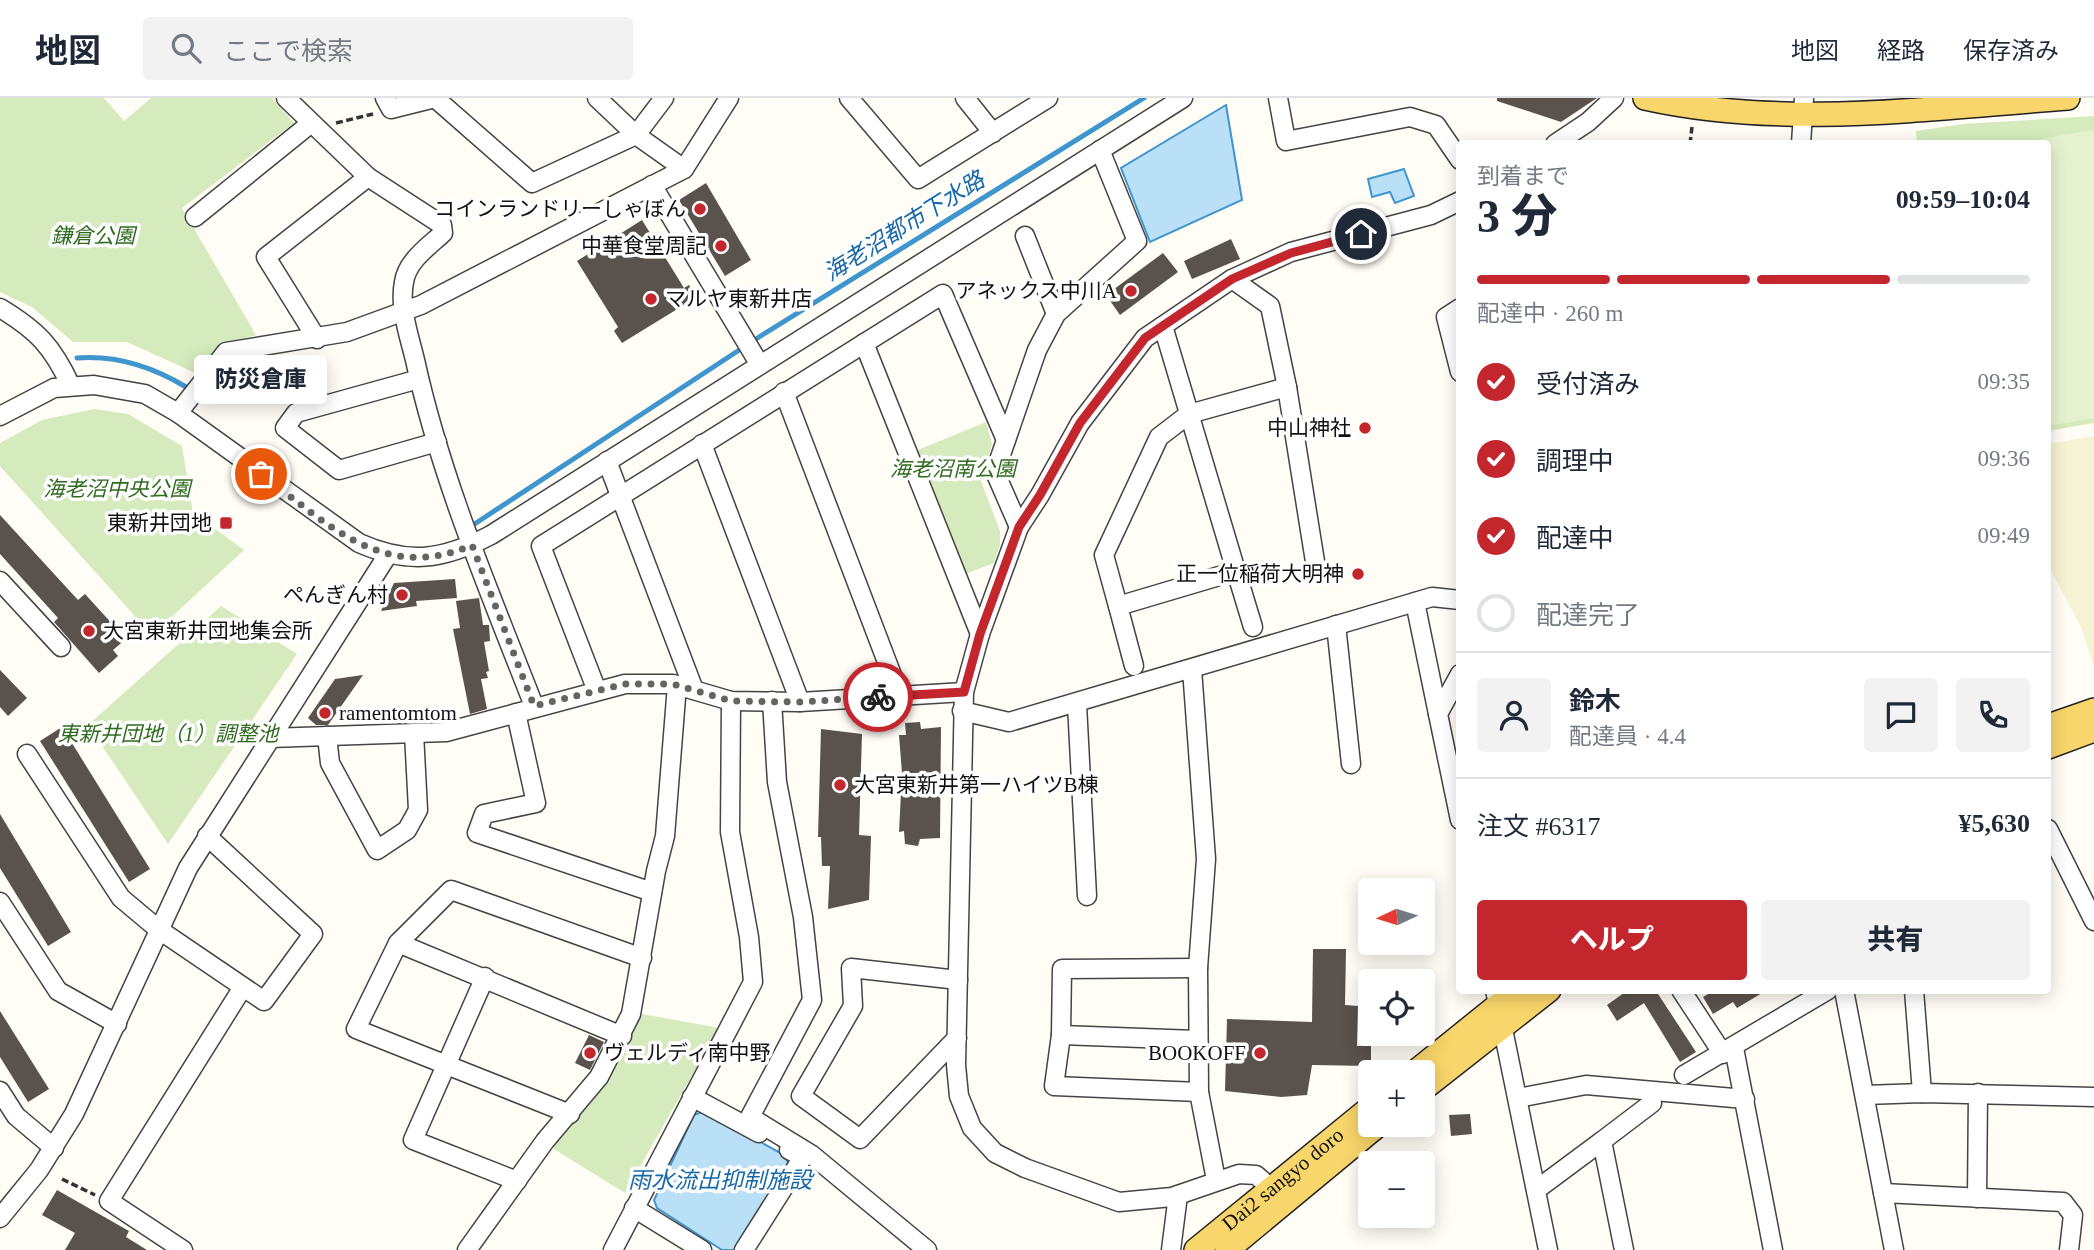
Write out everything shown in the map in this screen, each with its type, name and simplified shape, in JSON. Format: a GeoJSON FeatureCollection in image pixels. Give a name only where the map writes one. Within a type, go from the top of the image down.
{"type":"FeatureCollection","features":[{"type":"Feature","properties":{"kind":"main road"},"geometry":{"type":"LineString","coordinates":[[1645,98],[1708,109],[2068,98]]}},
{"type":"Feature","properties":{"kind":"main road"},"geometry":{"type":"LineString","coordinates":[[2051,725],[2094,710]]}},
{"type":"Feature","properties":{"kind":"main road"},"geometry":{"type":"LineString","coordinates":[[2051,746],[2094,730]]}},
{"type":"Feature","properties":{"kind":"main road"},"geometry":{"type":"LineString","coordinates":[[1429,1060],[1512,994]]}},
{"type":"Feature","properties":{"kind":"main road"},"geometry":{"type":"LineString","coordinates":[[1435,1076],[1498,1006],[1536,994]]}},
{"type":"Feature","properties":{"kind":"main road","name":"Dai2 sangyo doro"},"geometry":{"type":"LineString","coordinates":[[1196,1250],[1358,1118]]}},
{"type":"Feature","properties":{"kind":"main road","name":"Dai2 sangyo doro"},"geometry":{"type":"LineString","coordinates":[[1227,1250],[1364,1137]]}},
{"type":"Feature","properties":{"kind":"street"},"geometry":{"type":"LineString","coordinates":[[286,98],[312,126],[368,177],[442,225],[443,233],[410,265],[404,281],[403,310],[437,442],[472,545],[534,706]]}},
{"type":"Feature","properties":{"kind":"street"},"geometry":{"type":"LineString","coordinates":[[388,104],[435,98],[532,183],[636,135],[664,98]]}},
{"type":"Feature","properties":{"kind":"street"},"geometry":{"type":"LineString","coordinates":[[597,98],[636,135],[684,169]]}},
{"type":"Feature","properties":{"kind":"street"},"geometry":{"type":"LineString","coordinates":[[178,413],[226,352],[317,339],[346,332],[421,304],[684,169],[729,98]]}},
{"type":"Feature","properties":{"kind":"street"},"geometry":{"type":"LineString","coordinates":[[849,98],[918,179],[1048,98]]}},
{"type":"Feature","properties":{"kind":"street"},"geometry":{"type":"LineString","coordinates":[[964,98],[993,133]]}},
{"type":"Feature","properties":{"kind":"street"},"geometry":{"type":"LineString","coordinates":[[0,416],[39,394],[71,386],[94,385],[145,394],[178,413],[336,530],[387,556],[429,557],[472,545],[607,461],[756,360],[1183,98]]}},
{"type":"Feature","properties":{"kind":"street"},"geometry":{"type":"LineString","coordinates":[[1278,98],[1286,141],[1410,117],[1436,125],[1456,154]]}},
{"type":"Feature","properties":{"kind":"street"},"geometry":{"type":"LineString","coordinates":[[1561,140],[1588,122],[1614,98]]}},
{"type":"Feature","properties":{"kind":"street"},"geometry":{"type":"LineString","coordinates":[[1801,140],[1803,106]]}},
{"type":"Feature","properties":{"kind":"street"},"geometry":{"type":"LineString","coordinates":[[195,217],[312,126]]}},
{"type":"Feature","properties":{"kind":"street"},"geometry":{"type":"LineString","coordinates":[[1019,527],[996,472],[1037,350],[1056,314],[1137,241],[1100,150]]}},
{"type":"Feature","properties":{"kind":"street"},"geometry":{"type":"LineString","coordinates":[[317,339],[266,257],[368,177]]}},
{"type":"Feature","properties":{"kind":"street"},"geometry":{"type":"LineString","coordinates":[[652,185],[756,360]]}},
{"type":"Feature","properties":{"kind":"street"},"geometry":{"type":"LineString","coordinates":[[1271,1188],[1256,1175],[1239,1174],[1178,1195],[1119,1202],[1026,1168],[995,1153],[972,1128],[959,1096],[957,1038],[964,692],[980,634],[1019,527],[1080,423],[1145,338],[1232,279],[1291,253],[1431,215],[1456,203]]}},
{"type":"Feature","properties":{"kind":"street"},"geometry":{"type":"LineString","coordinates":[[1025,236],[1056,314]]}},
{"type":"Feature","properties":{"kind":"street"},"geometry":{"type":"LineString","coordinates":[[1232,279],[1270,306],[1287,387],[1317,574]]}},
{"type":"Feature","properties":{"kind":"street"},"geometry":{"type":"LineString","coordinates":[[597,691],[541,546],[943,293],[1006,440]]}},
{"type":"Feature","properties":{"kind":"street"},"geometry":{"type":"LineString","coordinates":[[0,308],[33,328],[55,353],[71,386]]}},
{"type":"Feature","properties":{"kind":"street"},"geometry":{"type":"LineString","coordinates":[[1456,311],[1446,317],[1456,356]]}},
{"type":"Feature","properties":{"kind":"street"},"geometry":{"type":"LineString","coordinates":[[1163,326],[1253,627]]}},
{"type":"Feature","properties":{"kind":"street"},"geometry":{"type":"LineString","coordinates":[[864,343],[980,634]]}},
{"type":"Feature","properties":{"kind":"street"},"geometry":{"type":"LineString","coordinates":[[419,379],[296,413],[285,428],[339,470],[437,442]]}},
{"type":"Feature","properties":{"kind":"street"},"geometry":{"type":"LineString","coordinates":[[1134,666],[1104,555],[1159,437],[1189,414],[1287,387]]}},
{"type":"Feature","properties":{"kind":"street"},"geometry":{"type":"LineString","coordinates":[[785,392],[900,696]]}},
{"type":"Feature","properties":{"kind":"street"},"geometry":{"type":"LineString","coordinates":[[702,444],[800,702]]}},
{"type":"Feature","properties":{"kind":"street"},"geometry":{"type":"LineString","coordinates":[[467,1250],[545,1141],[599,1077],[631,1014],[642,958],[686,687],[607,461]]}},
{"type":"Feature","properties":{"kind":"street"},"geometry":{"type":"LineString","coordinates":[[0,1218],[54,1148],[74,1114],[158,929],[207,836],[387,556]]}},
{"type":"Feature","properties":{"kind":"street"},"geometry":{"type":"LineString","coordinates":[[1118,606],[1236,570]]}},
{"type":"Feature","properties":{"kind":"street"},"geometry":{"type":"LineString","coordinates":[[0,581],[61,647]]}},
{"type":"Feature","properties":{"kind":"street"},"geometry":{"type":"LineString","coordinates":[[962,711],[1009,722],[1432,597],[1456,600]]}},
{"type":"Feature","properties":{"kind":"street"},"geometry":{"type":"LineString","coordinates":[[1415,602],[1456,801]]}},
{"type":"Feature","properties":{"kind":"street"},"geometry":{"type":"LineString","coordinates":[[1336,625],[1351,764]]}},
{"type":"Feature","properties":{"kind":"street"},"geometry":{"type":"LineString","coordinates":[[1192,669],[1206,859],[1196,1041],[1199,1092],[1216,1180]]}},
{"type":"Feature","properties":{"kind":"street"},"geometry":{"type":"LineString","coordinates":[[1438,714],[1456,681]]}},
{"type":"Feature","properties":{"kind":"street"},"geometry":{"type":"LineString","coordinates":[[270,738],[446,732],[534,706],[625,684],[686,687],[731,701],[800,702],[964,692]]}},
{"type":"Feature","properties":{"kind":"street"},"geometry":{"type":"LineString","coordinates":[[613,1250],[754,973],[730,832],[731,701]]}},
{"type":"Feature","properties":{"kind":"street"},"geometry":{"type":"LineString","coordinates":[[772,701],[777,782],[803,917],[812,1000],[750,1117],[812,1155],[927,1250]]}},
{"type":"Feature","properties":{"kind":"street"},"geometry":{"type":"LineString","coordinates":[[1077,704],[1087,896]]}},
{"type":"Feature","properties":{"kind":"street"},"geometry":{"type":"LineString","coordinates":[[516,713],[536,803],[484,814],[477,833],[652,892]]}},
{"type":"Feature","properties":{"kind":"street"},"geometry":{"type":"LineString","coordinates":[[327,736],[330,763],[377,850],[407,830],[418,810],[414,733]]}},
{"type":"Feature","properties":{"kind":"street"},"geometry":{"type":"LineString","coordinates":[[27,754],[121,898],[158,929],[264,1001],[313,934],[207,836]]}},
{"type":"Feature","properties":{"kind":"street"},"geometry":{"type":"LineString","coordinates":[[2051,841],[2094,921]]}},
{"type":"Feature","properties":{"kind":"street"},"geometry":{"type":"LineString","coordinates":[[570,1114],[356,1029],[398,943],[450,890],[642,958]]}},
{"type":"Feature","properties":{"kind":"street"},"geometry":{"type":"LineString","coordinates":[[0,902],[58,991],[117,1024]]}},
{"type":"Feature","properties":{"kind":"street"},"geometry":{"type":"LineString","coordinates":[[398,943],[622,1035]]}},
{"type":"Feature","properties":{"kind":"street"},"geometry":{"type":"LineString","coordinates":[[957,1038],[860,1139],[801,1096],[853,1006],[851,968],[958,980]]}},
{"type":"Feature","properties":{"kind":"street"},"geometry":{"type":"LineString","coordinates":[[1198,968],[1062,969],[1061,1034],[1054,1086],[1199,1092]]}},
{"type":"Feature","properties":{"kind":"street"},"geometry":{"type":"LineString","coordinates":[[485,977],[444,1064],[413,1140],[517,1181]]}},
{"type":"Feature","properties":{"kind":"street"},"geometry":{"type":"LineString","coordinates":[[183,1250],[109,1201],[243,987]]}},
{"type":"Feature","properties":{"kind":"street"},"geometry":{"type":"LineString","coordinates":[[1684,994],[1728,1051],[1745,1099],[1767,1249]]}},
{"type":"Feature","properties":{"kind":"street"},"geometry":{"type":"LineString","coordinates":[[1684,1075],[1821,994]]}},
{"type":"Feature","properties":{"kind":"street"},"geometry":{"type":"LineString","coordinates":[[1845,994],[1894,1250]]}},
{"type":"Feature","properties":{"kind":"street"},"geometry":{"type":"LineString","coordinates":[[1914,994],[1922,1093]]}},
{"type":"Feature","properties":{"kind":"street"},"geometry":{"type":"LineString","coordinates":[[1498,1006],[1548,1250]]}},
{"type":"Feature","properties":{"kind":"street"},"geometry":{"type":"LineString","coordinates":[[1061,1034],[1196,1041]]}},
{"type":"Feature","properties":{"kind":"street"},"geometry":{"type":"LineString","coordinates":[[1518,1098],[1586,1085],[1745,1099]]}},
{"type":"Feature","properties":{"kind":"street"},"geometry":{"type":"LineString","coordinates":[[0,1091],[16,1116],[54,1148]]}},
{"type":"Feature","properties":{"kind":"street"},"geometry":{"type":"LineString","coordinates":[[1865,1095],[1979,1093],[2094,1097]]}},
{"type":"Feature","properties":{"kind":"street"},"geometry":{"type":"LineString","coordinates":[[1977,1198],[1979,1093]]}},
{"type":"Feature","properties":{"kind":"street"},"geometry":{"type":"LineString","coordinates":[[692,1097],[803,1157],[744,1250]]}},
{"type":"Feature","properties":{"kind":"street"},"geometry":{"type":"LineString","coordinates":[[1536,1189],[1652,1103]]}},
{"type":"Feature","properties":{"kind":"street"},"geometry":{"type":"LineString","coordinates":[[1602,1141],[1623,1250]]}},
{"type":"Feature","properties":{"kind":"street"},"geometry":{"type":"LineString","coordinates":[[1883,1193],[2063,1202],[2073,1215],[2069,1250]]}},
{"type":"Feature","properties":{"kind":"street"},"geometry":{"type":"LineString","coordinates":[[1171,1250],[1178,1195]]}},
{"type":"Feature","properties":{"kind":"street"},"geometry":{"type":"LineString","coordinates":[[634,1208],[702,1250]]}},
{"type":"Feature","properties":{"kind":"path"},"geometry":{"type":"LineString","coordinates":[[312,126],[388,104]]}},
{"type":"Feature","properties":{"kind":"path"},"geometry":{"type":"LineString","coordinates":[[62,1180],[109,1201]]}},
{"type":"Feature","properties":{"kind":"shaded area"},"geometry":{"type":"Polygon","coordinates":[[[2094,436],[2094,668],[2082,629],[2051,571],[2051,443],[2094,436]]]}},
{"type":"Feature","properties":{"kind":"green space","name":"鎌倉公園"},"geometry":{"type":"Polygon","coordinates":[[[0,98],[104,98],[124,121],[151,98],[272,98],[294,123],[182,208],[256,335],[218,346],[193,372],[127,342],[73,342],[32,307],[0,292],[0,98]]]}},
{"type":"Feature","properties":{"kind":"green space"},"geometry":{"type":"Polygon","coordinates":[[[2094,116],[2094,423],[2051,430],[2051,140],[1917,140],[1916,131],[1963,124],[2094,116]]]}},
{"type":"Feature","properties":{"kind":"green space"},"geometry":{"type":"Polygon","coordinates":[[[2094,130],[2094,418],[2051,425],[2051,140],[2035,140],[2094,130]]]}},
{"type":"Feature","properties":{"kind":"green space","name":"海老沼中央公園"},"geometry":{"type":"Polygon","coordinates":[[[94,409],[128,414],[182,446],[193,513],[244,550],[152,635],[0,466],[0,443],[42,420],[94,409]]]}},
{"type":"Feature","properties":{"kind":"green space","name":"海老沼南公園"},"geometry":{"type":"Polygon","coordinates":[[[986,422],[992,444],[981,481],[1000,531],[1000,545],[994,563],[960,576],[913,452],[986,422]]]}},
{"type":"Feature","properties":{"kind":"green space","name":"東新井団地（1）調整池"},"geometry":{"type":"Polygon","coordinates":[[[221,606],[297,654],[168,844],[88,725],[221,606]]]}},
{"type":"Feature","properties":{"kind":"green space"},"geometry":{"type":"Polygon","coordinates":[[[637,1013],[719,1028],[625,1193],[549,1146],[637,1013]]]}},
{"type":"Feature","properties":{"kind":"water"},"geometry":{"type":"Polygon","coordinates":[[[1226,105],[1242,200],[1150,242],[1121,168],[1226,105]]]}},
{"type":"Feature","properties":{"kind":"water"},"geometry":{"type":"Polygon","coordinates":[[[1404,169],[1414,196],[1395,203],[1390,192],[1372,197],[1368,179],[1404,169]]]}},
{"type":"Feature","properties":{"kind":"water","name":"雨水流出抑制施設"},"geometry":{"type":"Polygon","coordinates":[[[704,1111],[786,1156],[789,1167],[737,1250],[722,1250],[657,1208],[654,1200],[694,1115],[704,1111]]]}},
{"type":"Feature","properties":{"kind":"building"},"geometry":{"type":"Polygon","coordinates":[[[1497,98],[1597,98],[1561,122],[1497,101],[1497,98]]]}},
{"type":"Feature","properties":{"kind":"building"},"geometry":{"type":"Polygon","coordinates":[[[706,183],[751,260],[725,276],[679,200],[706,183]]]}},
{"type":"Feature","properties":{"kind":"building"},"geometry":{"type":"Polygon","coordinates":[[[642,220],[684,288],[689,285],[697,297],[622,343],[614,331],[618,327],[577,261],[642,220]]]}},
{"type":"Feature","properties":{"kind":"building"},"geometry":{"type":"Polygon","coordinates":[[[1231,239],[1240,259],[1192,279],[1184,261],[1231,239]]]}},
{"type":"Feature","properties":{"kind":"building","name":"アネックス中川A"},"geometry":{"type":"Polygon","coordinates":[[[1163,253],[1178,272],[1120,315],[1106,295],[1163,253]]]}},
{"type":"Feature","properties":{"kind":"building"},"geometry":{"type":"Polygon","coordinates":[[[0,515],[78,600],[85,594],[126,639],[113,650],[118,656],[99,673],[54,622],[58,618],[0,554],[0,515]]]}},
{"type":"Feature","properties":{"kind":"building"},"geometry":{"type":"Polygon","coordinates":[[[455,579],[457,598],[416,601],[417,606],[381,611],[394,583],[455,579]]]}},
{"type":"Feature","properties":{"kind":"building"},"geometry":{"type":"Polygon","coordinates":[[[479,598],[483,625],[489,625],[490,641],[484,642],[488,678],[481,679],[487,709],[470,714],[453,629],[460,628],[456,601],[479,598]]]}},
{"type":"Feature","properties":{"kind":"building"},"geometry":{"type":"Polygon","coordinates":[[[0,670],[27,698],[8,716],[0,707],[0,670]]]}},
{"type":"Feature","properties":{"kind":"building"},"geometry":{"type":"Polygon","coordinates":[[[363,675],[328,725],[316,725],[308,718],[335,679],[363,675]]]}},
{"type":"Feature","properties":{"kind":"building"},"geometry":{"type":"Polygon","coordinates":[[[920,722],[921,729],[941,727],[940,838],[920,839],[918,846],[905,844],[904,831],[899,832],[902,773],[899,735],[906,735],[905,723],[920,722]]]}},
{"type":"Feature","properties":{"kind":"building"},"geometry":{"type":"Polygon","coordinates":[[[62,727],[150,869],[129,882],[40,741],[62,727]]]}},
{"type":"Feature","properties":{"kind":"building","name":"大宮東新井第一ハイツB棟"},"geometry":{"type":"Polygon","coordinates":[[[821,729],[862,734],[859,835],[871,836],[869,900],[828,909],[830,866],[822,866],[821,837],[818,837],[821,729]]]}},
{"type":"Feature","properties":{"kind":"building"},"geometry":{"type":"Polygon","coordinates":[[[0,814],[71,932],[48,946],[0,868],[0,814]]]}},
{"type":"Feature","properties":{"kind":"building"},"geometry":{"type":"Polygon","coordinates":[[[1313,949],[1346,949],[1345,1005],[1358,1006],[1357,1046],[1371,1046],[1371,1060],[1358,1060],[1358,1066],[1312,1065],[1307,1095],[1281,1097],[1225,1091],[1227,1019],[1312,1022],[1313,949]]]}},
{"type":"Feature","properties":{"kind":"building"},"geometry":{"type":"Polygon","coordinates":[[[1622,994],[1658,994],[1696,1052],[1680,1062],[1644,1003],[1617,1021],[1607,1005],[1622,994]]]}},
{"type":"Feature","properties":{"kind":"building"},"geometry":{"type":"Polygon","coordinates":[[[1708,994],[1760,994],[1737,1008],[1733,1002],[1713,1014],[1703,997],[1708,994]]]}},
{"type":"Feature","properties":{"kind":"building"},"geometry":{"type":"Polygon","coordinates":[[[0,1011],[49,1089],[28,1102],[0,1057],[0,1011]]]}},
{"type":"Feature","properties":{"kind":"building","name":"ヴェルディ南中野"},"geometry":{"type":"Polygon","coordinates":[[[589,1035],[604,1042],[590,1070],[575,1063],[589,1035]]]}},
{"type":"Feature","properties":{"kind":"building"},"geometry":{"type":"Polygon","coordinates":[[[1470,1114],[1472,1134],[1451,1136],[1449,1115],[1470,1114]]]}},
{"type":"Feature","properties":{"kind":"building"},"geometry":{"type":"Polygon","coordinates":[[[57,1190],[129,1231],[126,1237],[147,1250],[65,1250],[75,1233],[42,1215],[57,1190]]]}},
{"type":"Feature","properties":{"kind":"waterway","name":"海老沼都市下水路"},"geometry":{"type":"LineString","coordinates":[[473,525],[759,337],[1144,98]]}},
{"type":"Feature","properties":{"kind":"waterway","name":"海老沼都市下水路"},"geometry":{"type":"LineString","coordinates":[[77,358],[106,358],[134,364],[186,387]]}},
{"type":"Feature","properties":{"kind":"way so far"},"geometry":{"type":"LineString","coordinates":[[261,474],[336,530],[387,556],[442,556],[472,545],[534,706],[625,684],[673,684],[731,701],[800,702],[878,697]]}},
{"type":"Feature","properties":{"kind":"place","name":"コインランドリーしゃぼん"},"geometry":{"type":"Point","coordinates":[700,209]}},
{"type":"Feature","properties":{"kind":"place","name":"中華食堂周記"},"geometry":{"type":"Point","coordinates":[721,246]}},
{"type":"Feature","properties":{"kind":"place","name":"アネックス中川A"},"geometry":{"type":"Point","coordinates":[1131,291]}},
{"type":"Feature","properties":{"kind":"place","name":"マルヤ東新井店"},"geometry":{"type":"Point","coordinates":[651,299]}},
{"type":"Feature","properties":{"kind":"place","name":"中山神社"},"geometry":{"type":"Point","coordinates":[1365,428]}},
{"type":"Feature","properties":{"kind":"place","name":"防災倉庫"},"geometry":{"type":"Point","coordinates":[261,474]}},
{"type":"Feature","properties":{"kind":"place","name":"東新井団地"},"geometry":{"type":"Point","coordinates":[226,523]}},
{"type":"Feature","properties":{"kind":"place","name":"正一位稲荷大明神"},"geometry":{"type":"Point","coordinates":[1358,574]}},
{"type":"Feature","properties":{"kind":"place","name":"ぺんぎん村"},"geometry":{"type":"Point","coordinates":[402,595]}},
{"type":"Feature","properties":{"kind":"place","name":"大宮東新井団地集会所"},"geometry":{"type":"Point","coordinates":[89,631]}},
{"type":"Feature","properties":{"kind":"place","name":"ramentomtom"},"geometry":{"type":"Point","coordinates":[325,713]}},
{"type":"Feature","properties":{"kind":"place","name":"大宮東新井第一ハイツB棟"},"geometry":{"type":"Point","coordinates":[840,785]}},
{"type":"Feature","properties":{"kind":"place","name":"ヴェルディ南中野"},"geometry":{"type":"Point","coordinates":[590,1053]}},
{"type":"Feature","properties":{"kind":"place","name":"BOOKOFF"},"geometry":{"type":"Point","coordinates":[1260,1053]}},
{"type":"Feature","properties":{"kind":"route"},"geometry":{"type":"LineString","coordinates":[[878,697],[964,692],[980,634],[1019,527],[1080,423],[1145,338],[1232,279],[1291,253],[1361,234]]}}]}
